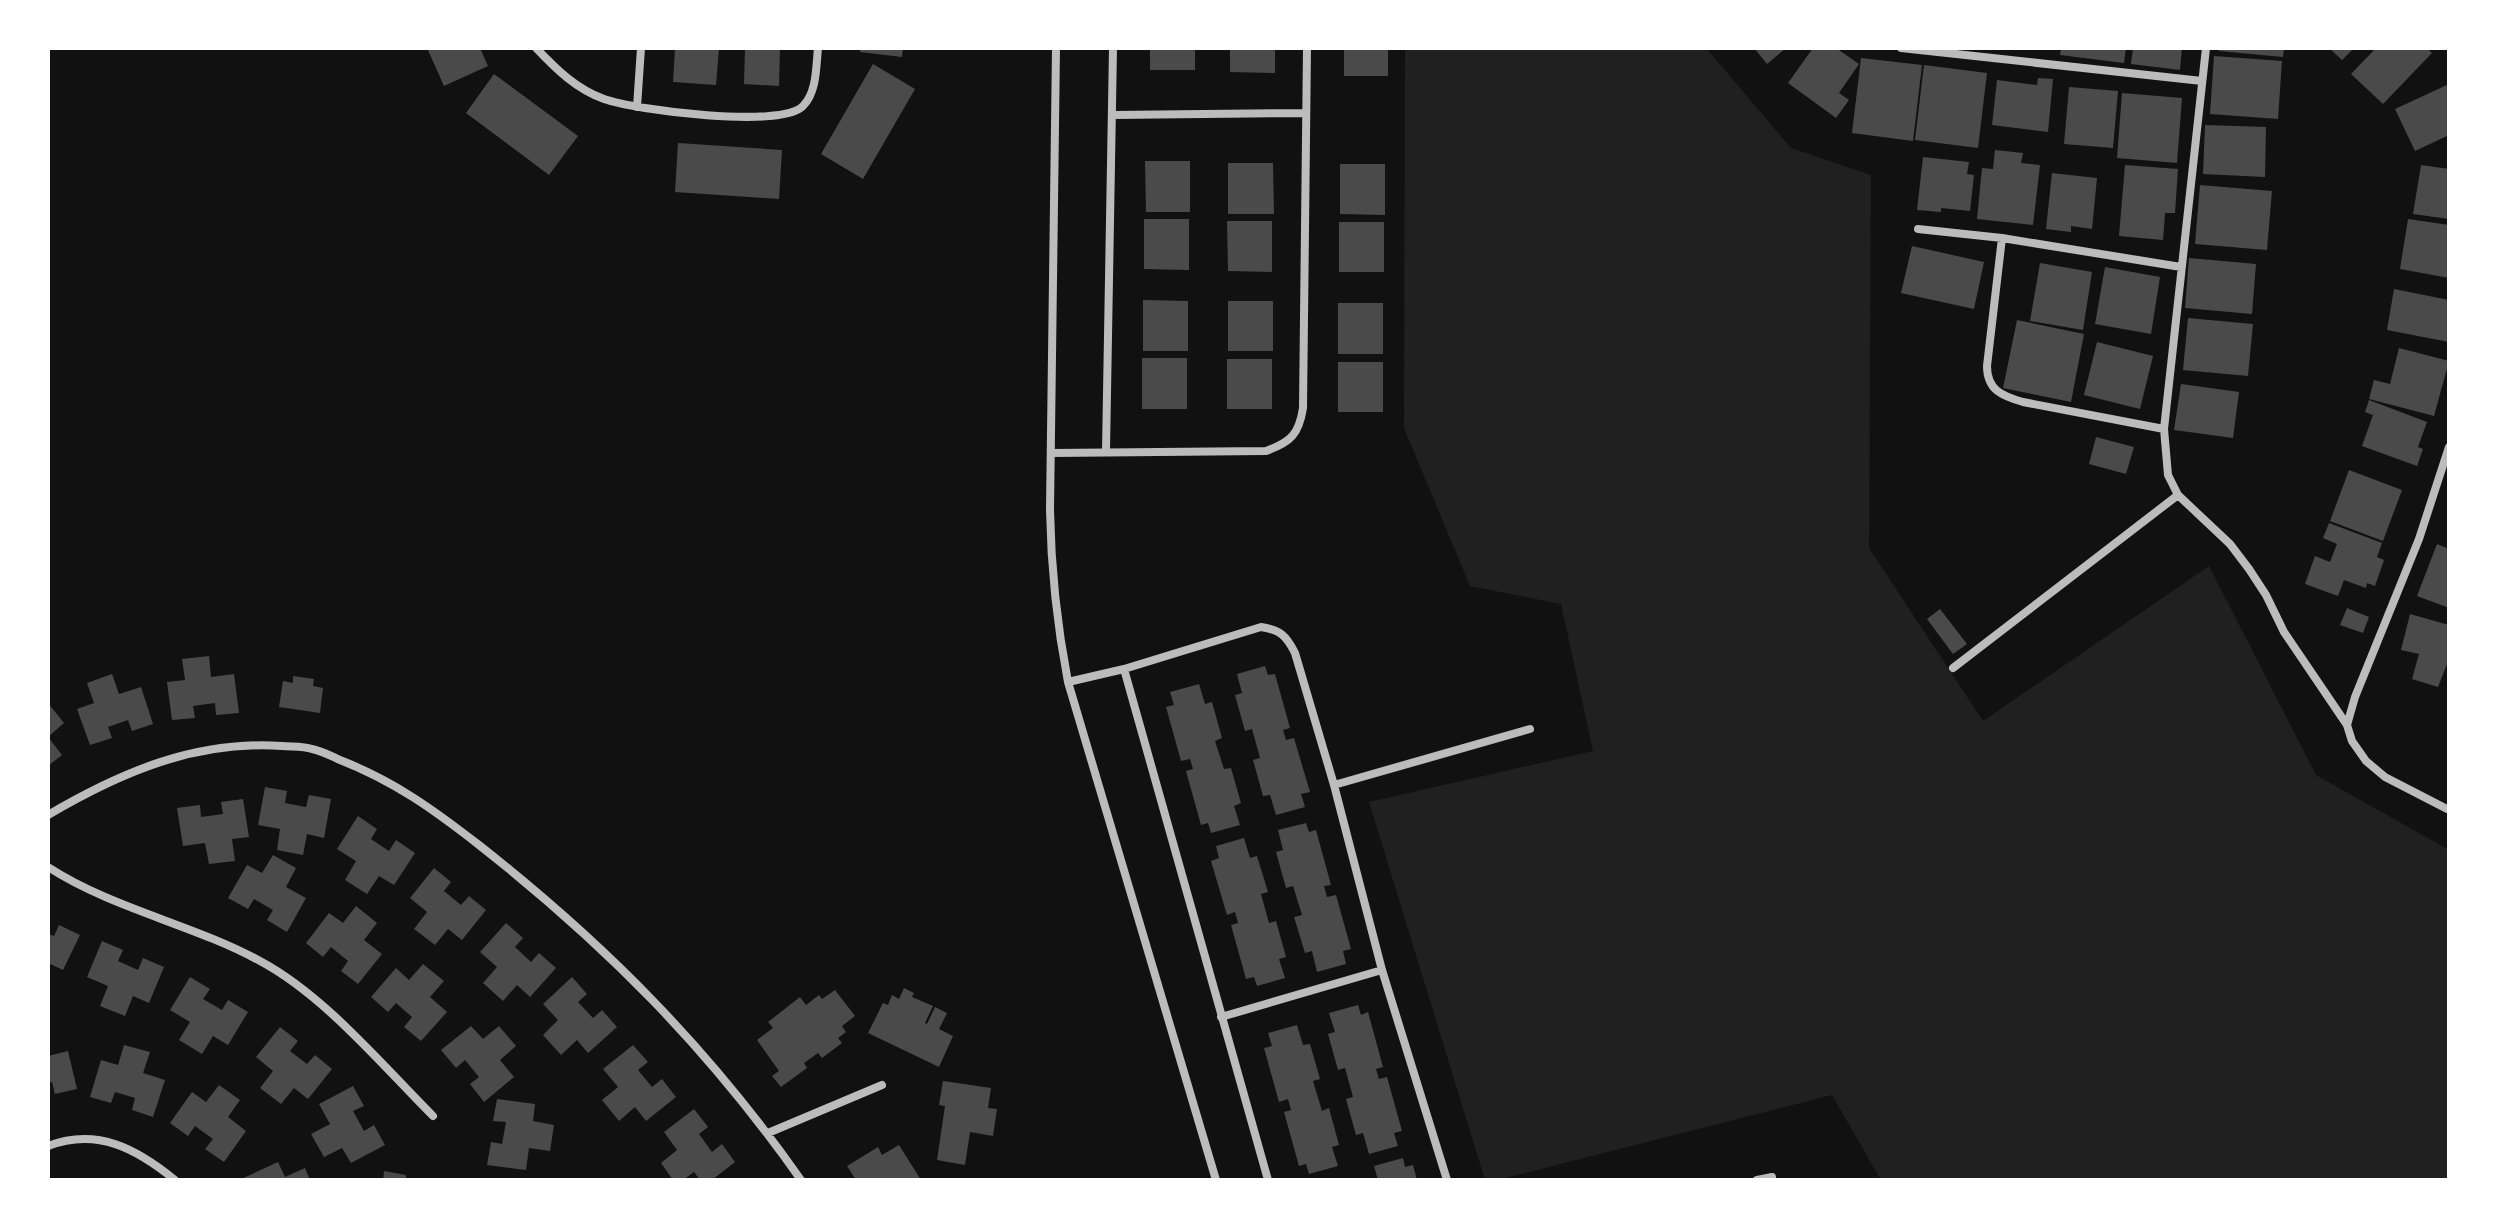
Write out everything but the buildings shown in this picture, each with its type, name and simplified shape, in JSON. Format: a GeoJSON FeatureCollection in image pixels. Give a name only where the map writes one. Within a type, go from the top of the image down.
{"type":"FeatureCollection","features":[{"type":"Feature","properties":{"kind":"street"},"geometry":{"type":"LineString","coordinates":[[536,48],[578,87],[604,99],[637,107],[749,117],[791,114],[801,108],[810,97],[818,48]]}},
{"type":"Feature","properties":{"kind":"street"},"geometry":{"type":"LineString","coordinates":[[637,107],[641,48]]}},
{"type":"Feature","properties":{"kind":"street"},"geometry":{"type":"LineString","coordinates":[[1056,48],[1051,566],[1057,624],[1068,682],[1216,1180]]}},
{"type":"Feature","properties":{"kind":"street"},"geometry":{"type":"LineString","coordinates":[[1106,451],[1113,48]]}},
{"type":"Feature","properties":{"kind":"street"},"geometry":{"type":"LineString","coordinates":[[1052,453],[1266,451],[1294,438],[1303,408],[1307,48]]}},
{"type":"Feature","properties":{"kind":"street"},"geometry":{"type":"LineString","coordinates":[[1901,48],[2202,81]]}},
{"type":"Feature","properties":{"kind":"street"},"geometry":{"type":"LineString","coordinates":[[2206,48],[2164,429],[2168,475],[2178,495],[2215,528],[2240,556],[2266,595],[2284,632],[2347,725],[2352,741],[2366,761],[2385,777],[2449,810]]}},
{"type":"Feature","properties":{"kind":"street"},"geometry":{"type":"LineString","coordinates":[[1113,115],[1306,113]]}},
{"type":"Feature","properties":{"kind":"street"},"geometry":{"type":"LineString","coordinates":[[1918,229],[2002,238],[2181,267]]}},
{"type":"Feature","properties":{"kind":"street"},"geometry":{"type":"LineString","coordinates":[[2002,238],[1987,366],[1987,378],[1993,389],[2005,397],[2023,402],[2164,429]]}},
{"type":"Feature","properties":{"kind":"street"},"geometry":{"type":"LineString","coordinates":[[2347,725],[2355,697],[2419,539],[2449,447]]}},
{"type":"Feature","properties":{"kind":"street"},"geometry":{"type":"LineString","coordinates":[[1953,668],[2178,495]]}},
{"type":"Feature","properties":{"kind":"street"},"geometry":{"type":"LineString","coordinates":[[1068,682],[1124,669],[1261,627],[1278,630],[1287,637],[1295,653],[1334,785],[1382,970],[1447,1180]]}},
{"type":"Feature","properties":{"kind":"street"},"geometry":{"type":"LineString","coordinates":[[1124,669],[1268,1180]]}},
{"type":"Feature","properties":{"kind":"street"},"geometry":{"type":"LineString","coordinates":[[1334,785],[1530,729]]}},
{"type":"Feature","properties":{"kind":"street"},"geometry":{"type":"LineString","coordinates":[[48,815],[97,785],[143,766],[195,751],[249,744],[312,749],[368,771],[405,790],[444,818],[588,936],[705,1055],[768,1133],[801,1180]]}},
{"type":"Feature","properties":{"kind":"street"},"geometry":{"type":"LineString","coordinates":[[48,867],[94,893],[229,945],[263,962],[320,1003],[433,1116]]}},
{"type":"Feature","properties":{"kind":"street"},"geometry":{"type":"LineString","coordinates":[[1221,1017],[1382,970]]}},
{"type":"Feature","properties":{"kind":"street"},"geometry":{"type":"LineString","coordinates":[[768,1133],[882,1085]]}},
{"type":"Feature","properties":{"kind":"street"},"geometry":{"type":"LineString","coordinates":[[48,1146],[83,1138],[116,1143],[146,1158],[175,1180]]}},
{"type":"Feature","properties":{"kind":"street"},"geometry":{"type":"LineString","coordinates":[[1757,1180],[1772,1177]]}},
{"type":"Feature","properties":{"kind":"shaded area"},"geometry":{"type":"Polygon","coordinates":[[[1405,48],[1706,48],[1791,148],[1871,175],[1869,548],[1983,721],[2209,566],[2316,775],[2449,850],[2449,1180],[1881,1180],[1832,1095],[1497,1180],[1485,1180],[1369,802],[1593,751],[1561,604],[1470,586],[1404,428],[1405,48]]]}}]}
